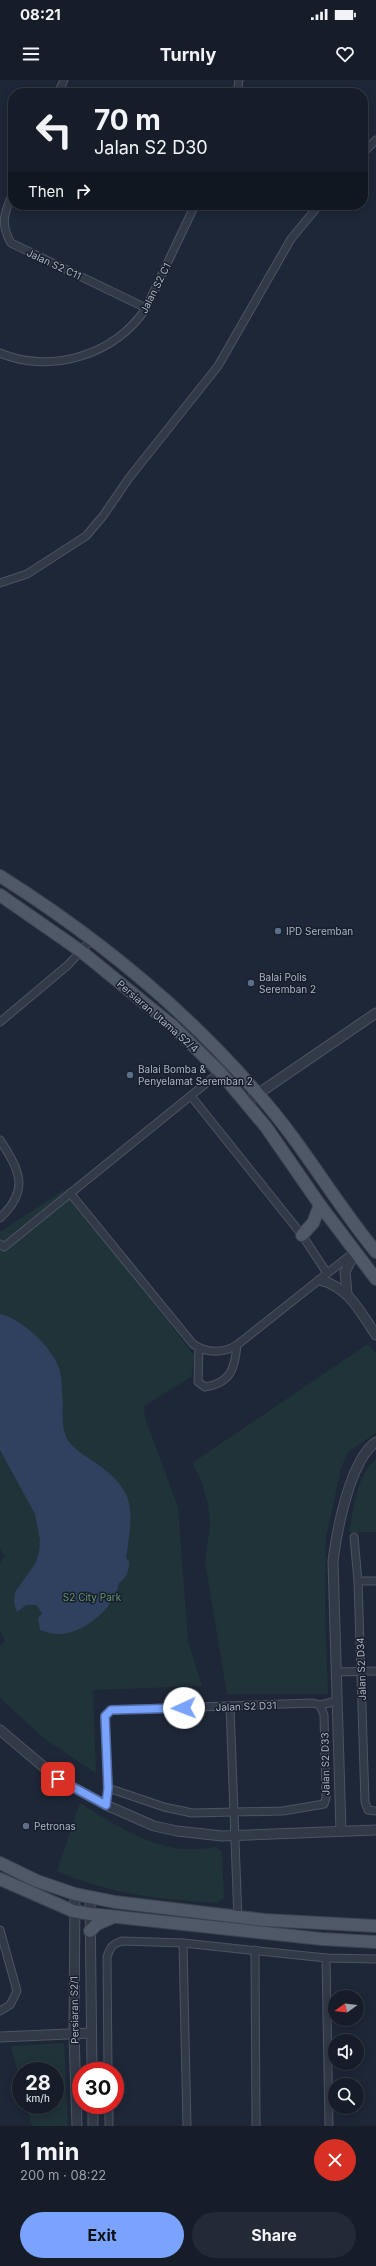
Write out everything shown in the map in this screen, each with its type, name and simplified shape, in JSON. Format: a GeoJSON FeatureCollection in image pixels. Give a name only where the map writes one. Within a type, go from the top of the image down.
{"type":"FeatureCollection","features":[{"type":"Feature","properties":{"kind":"main road","name":"Persiaran Utama S2/4"},"geometry":{"type":"LineString","coordinates":[[0,876],[91,940],[184,1016],[259,1094],[376,1252]]}},
{"type":"Feature","properties":{"kind":"main road","name":"Persiaran Utama S2/4"},"geometry":{"type":"LineString","coordinates":[[0,895],[82,952],[174,1027],[220,1072],[246,1102],[320,1205],[376,1279]]}},
{"type":"Feature","properties":{"kind":"main road"},"geometry":{"type":"LineString","coordinates":[[174,1027],[184,1016]]}},
{"type":"Feature","properties":{"kind":"main road"},"geometry":{"type":"LineString","coordinates":[[302,1234],[313,1222],[320,1205]]}},
{"type":"Feature","properties":{"kind":"main road"},"geometry":{"type":"LineString","coordinates":[[355,1252],[358,1244],[356,1227]]}},
{"type":"Feature","properties":{"kind":"main road"},"geometry":{"type":"LineString","coordinates":[[0,1863],[37,1881],[90,1898],[158,1908],[238,1917],[376,1926]]}},
{"type":"Feature","properties":{"kind":"main road"},"geometry":{"type":"LineString","coordinates":[[0,1879],[74,1911],[112,1918],[322,1939],[376,1942]]}},
{"type":"Feature","properties":{"kind":"main road"},"geometry":{"type":"LineString","coordinates":[[90,1930],[97,1924],[112,1918]]}},
{"type":"Feature","properties":{"kind":"street"},"geometry":{"type":"LineString","coordinates":[[368,148],[376,140]]}},
{"type":"Feature","properties":{"kind":"street","name":"Jalan S2 C11"},"geometry":{"type":"LineString","coordinates":[[8,204],[4,213],[2,226],[4,234],[11,243],[146,308]]}},
{"type":"Feature","properties":{"kind":"street","name":"Jalan S2 C1"},"geometry":{"type":"LineString","coordinates":[[0,353],[40,363],[76,357],[100,348],[119,338],[136,323],[146,308],[193,210]]}},
{"type":"Feature","properties":{"kind":"street"},"geometry":{"type":"LineString","coordinates":[[0,583],[27,574],[86,536],[103,516],[129,478],[218,366],[291,239],[315,210]]}},
{"type":"Feature","properties":{"kind":"street"},"geometry":{"type":"LineString","coordinates":[[0,1022],[82,952],[91,940]]}},
{"type":"Feature","properties":{"kind":"street"},"geometry":{"type":"LineString","coordinates":[[246,1102],[376,1013]]}},
{"type":"Feature","properties":{"kind":"street"},"geometry":{"type":"LineString","coordinates":[[0,1244],[4,1247],[220,1072]]}},
{"type":"Feature","properties":{"kind":"street"},"geometry":{"type":"LineString","coordinates":[[191,1096],[302,1234],[327,1273]]}},
{"type":"Feature","properties":{"kind":"street"},"geometry":{"type":"LineString","coordinates":[[0,1140],[16,1168],[20,1179],[18,1196],[10,1209],[0,1218]]}},
{"type":"Feature","properties":{"kind":"street"},"geometry":{"type":"LineString","coordinates":[[70,1194],[193,1344],[199,1348],[212,1351],[228,1350],[237,1345],[355,1252]]}},
{"type":"Feature","properties":{"kind":"street"},"geometry":{"type":"LineString","coordinates":[[347,1293],[345,1272],[355,1252]]}},
{"type":"Feature","properties":{"kind":"street"},"geometry":{"type":"LineString","coordinates":[[320,1280],[339,1287],[347,1293],[376,1335]]}},
{"type":"Feature","properties":{"kind":"street"},"geometry":{"type":"LineString","coordinates":[[199,1348],[198,1382],[205,1387],[215,1385],[228,1377],[235,1365],[237,1345]]}},
{"type":"Feature","properties":{"kind":"street"},"geometry":{"type":"LineString","coordinates":[[341,1831],[333,1561],[336,1539],[355,1471],[360,1458],[376,1442]]}},
{"type":"Feature","properties":{"kind":"street","name":"Jalan S2 D34"},"geometry":{"type":"LineString","coordinates":[[354,1537],[358,1581],[365,1802],[368,1810],[376,1811]]}},
{"type":"Feature","properties":{"kind":"street"},"geometry":{"type":"LineString","coordinates":[[358,1581],[376,1581]]}},
{"type":"Feature","properties":{"kind":"street"},"geometry":{"type":"LineString","coordinates":[[337,1672],[376,1671]]}},
{"type":"Feature","properties":{"kind":"street","name":"Jalan S2 D31"},"geometry":{"type":"LineString","coordinates":[[108,1788],[105,1716],[107,1712],[111,1710],[313,1703],[320,1705],[337,1701]]}},
{"type":"Feature","properties":{"kind":"street","name":"Jalan S2 D33"},"geometry":{"type":"LineString","coordinates":[[234,1812],[283,1811],[324,1804],[326,1798],[324,1715],[320,1705]]}},
{"type":"Feature","properties":{"kind":"street"},"geometry":{"type":"LineString","coordinates":[[230,1706],[239,1930]]}},
{"type":"Feature","properties":{"kind":"street"},"geometry":{"type":"LineString","coordinates":[[0,1730],[40,1766],[58,1779],[106,1805],[154,1826],[190,1833],[236,1836],[376,1830]]}},
{"type":"Feature","properties":{"kind":"street"},"geometry":{"type":"LineString","coordinates":[[106,1805],[108,1788],[180,1811],[207,1813],[234,1812]]}},
{"type":"Feature","properties":{"kind":"street","name":"Persiaran S2/1"},"geometry":{"type":"LineString","coordinates":[[75,1894],[74,2034],[77,2126]]}},
{"type":"Feature","properties":{"kind":"street","name":"Persiaran S2/1"},"geometry":{"type":"LineString","coordinates":[[90,1898],[92,2062]]}},
{"type":"Feature","properties":{"kind":"street"},"geometry":{"type":"LineString","coordinates":[[0,1930],[17,1991],[10,2005],[0,2011]]}},
{"type":"Feature","properties":{"kind":"street"},"geometry":{"type":"LineString","coordinates":[[108,2062],[107,1957],[110,1948],[115,1943],[122,1941],[183,1943],[326,1958],[376,1959]]}},
{"type":"Feature","properties":{"kind":"street"},"geometry":{"type":"LineString","coordinates":[[183,1943],[187,2126]]}},
{"type":"Feature","properties":{"kind":"street"},"geometry":{"type":"LineString","coordinates":[[255,1950],[256,2126]]}},
{"type":"Feature","properties":{"kind":"street"},"geometry":{"type":"LineString","coordinates":[[326,1958],[329,2126]]}},
{"type":"Feature","properties":{"kind":"street"},"geometry":{"type":"LineString","coordinates":[[0,2037],[91,2033]]}},
{"type":"Feature","properties":{"kind":"street"},"geometry":{"type":"LineString","coordinates":[[93,2114],[93,2126]]}},
{"type":"Feature","properties":{"kind":"street"},"geometry":{"type":"LineString","coordinates":[[109,2114],[109,2126]]}},
{"type":"Feature","properties":{"kind":"green space","name":"S2 City Park"},"geometry":{"type":"Polygon","coordinates":[[[64,1190],[195,1356],[191,1377],[144,1406],[145,1418],[178,1507],[188,1641],[202,1686],[93,1690],[96,1773],[45,1739],[0,1698],[0,1646],[5,1641],[0,1630],[0,1564],[4,1556],[0,1548],[0,1232],[64,1190]]]}},
{"type":"Feature","properties":{"kind":"green space"},"geometry":{"type":"Polygon","coordinates":[[[368,1344],[376,1354],[376,1433],[348,1452],[341,1468],[326,1538],[325,1608],[328,1694],[227,1694],[205,1561],[210,1526],[208,1504],[202,1483],[192,1463],[368,1344]]]}},
{"type":"Feature","properties":{"kind":"green space"},"geometry":{"type":"Polygon","coordinates":[[[376,1460],[376,1532],[349,1532],[354,1503],[360,1483],[369,1466],[376,1460]]]}},
{"type":"Feature","properties":{"kind":"green space"},"geometry":{"type":"Polygon","coordinates":[[[80,1803],[130,1832],[156,1843],[170,1847],[188,1849],[216,1847],[222,1852],[224,1898],[217,1903],[175,1900],[116,1891],[97,1886],[57,1871],[80,1803]]]}},
{"type":"Feature","properties":{"kind":"green space"},"geometry":{"type":"Polygon","coordinates":[[[64,2043],[68,2126],[32,2126],[29,2114],[64,2114],[64,2062],[15,2062],[11,2046],[64,2043]]]}},
{"type":"Feature","properties":{"kind":"water"},"geometry":{"type":"Polygon","coordinates":[[[0,1314],[17,1321],[26,1327],[50,1351],[59,1368],[62,1383],[63,1426],[68,1441],[108,1472],[118,1482],[125,1492],[129,1503],[130,1527],[126,1558],[129,1561],[129,1564],[124,1579],[119,1583],[112,1601],[98,1617],[80,1629],[62,1634],[40,1630],[38,1618],[42,1614],[37,1605],[26,1605],[17,1612],[14,1602],[15,1592],[35,1564],[39,1552],[40,1540],[35,1514],[0,1450],[0,1314]]]}},
{"type":"Feature","properties":{"kind":"place","name":"IPD Seremban"},"geometry":{"type":"Point","coordinates":[278,931]}},
{"type":"Feature","properties":{"kind":"place","name":"Balai Polis Seremban 2"},"geometry":{"type":"Point","coordinates":[251,983]}},
{"type":"Feature","properties":{"kind":"place","name":"Balai Bomba & Penyelamat Seremban 2"},"geometry":{"type":"Point","coordinates":[130,1075]}},
{"type":"Feature","properties":{"kind":"place","name":"Petronas"},"geometry":{"type":"Point","coordinates":[26,1826]}},
{"type":"Feature","properties":{"kind":"route"},"geometry":{"type":"LineString","coordinates":[[58,1779],[77,1791],[106,1805],[108,1788],[105,1716],[107,1712],[111,1710],[184,1708]]}}]}
